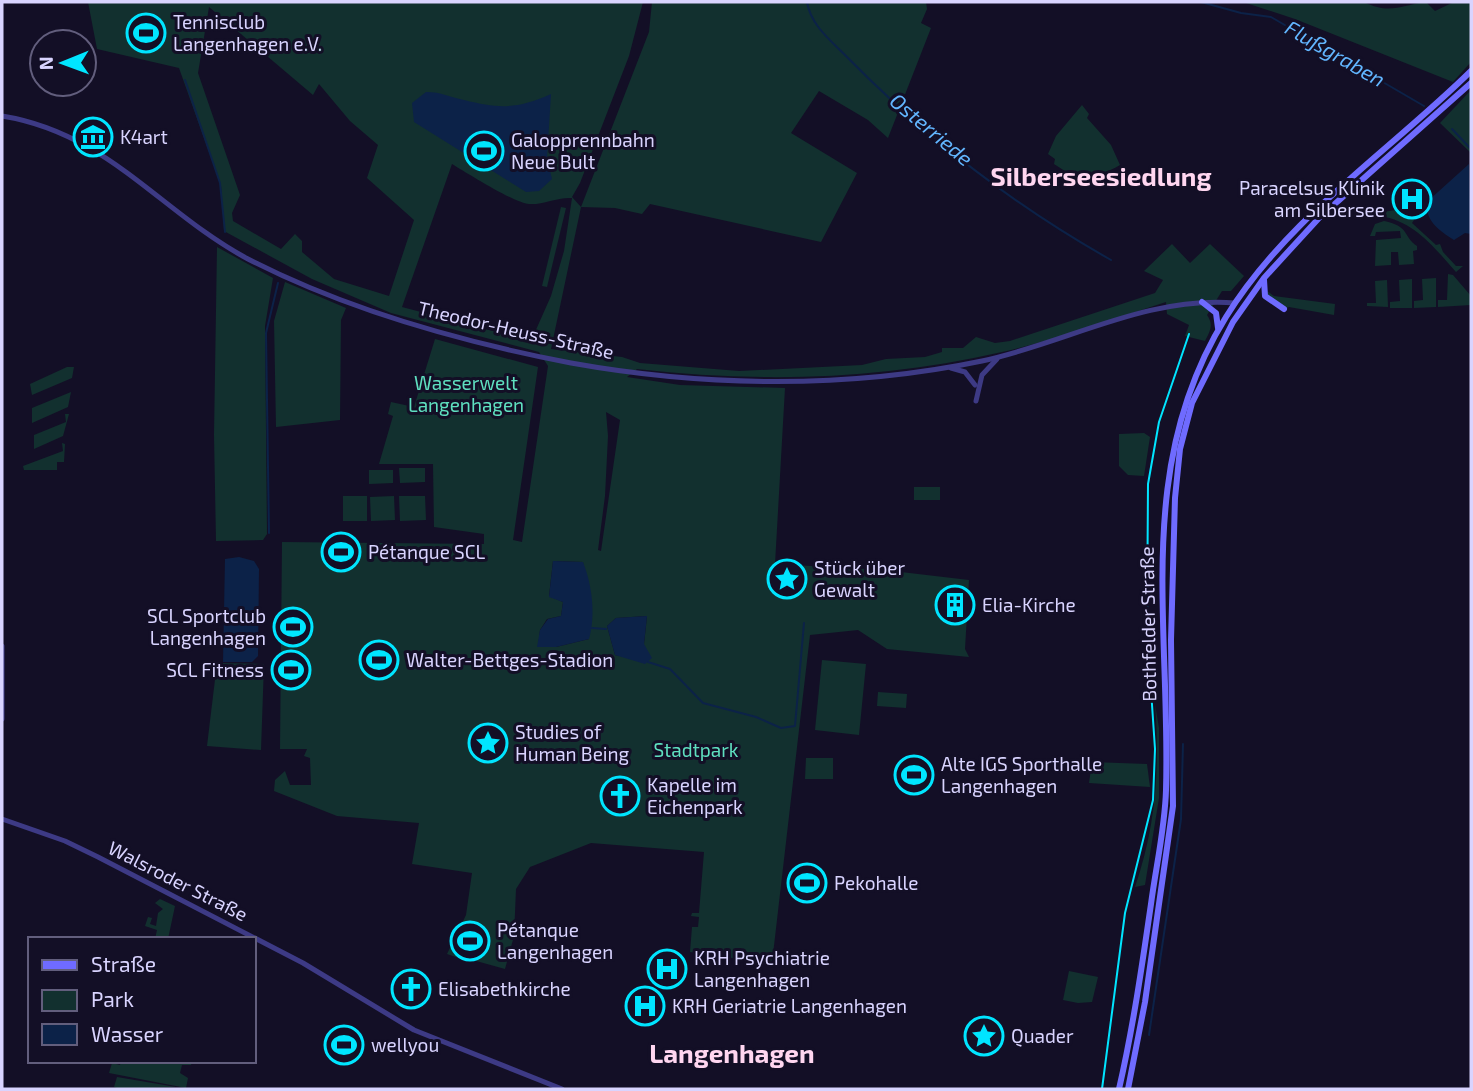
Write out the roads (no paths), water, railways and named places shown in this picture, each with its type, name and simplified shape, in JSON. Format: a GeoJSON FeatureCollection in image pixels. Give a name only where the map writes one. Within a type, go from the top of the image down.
{"type":"FeatureCollection","features":[{"type":"Feature","properties":{"kind":"main road"},"geometry":{"type":"LineString","coordinates":[[1326,206],[1471,72]]}},
{"type":"Feature","properties":{"kind":"main road"},"geometry":{"type":"LineString","coordinates":[[1326,206],[1471,83]]}},
{"type":"Feature","properties":{"kind":"main road","name":"Bothfelder Straße"},"geometry":{"type":"LineString","coordinates":[[1128,1089],[1145,1002],[1174,798],[1171,640],[1175,498],[1180,449],[1192,403],[1206,369],[1239,312],[1264,278],[1326,206]]}},
{"type":"Feature","properties":{"kind":"main road","name":"Bothfelder Straße"},"geometry":{"type":"LineString","coordinates":[[1119,1089],[1136,998],[1165,805],[1162,607],[1166,482],[1183,408],[1217,331],[1235,303],[1281,246],[1326,206]]}},
{"type":"Feature","properties":{"kind":"main road"},"geometry":{"type":"LineString","coordinates":[[1264,278],[1265,296],[1284,309]]}},
{"type":"Feature","properties":{"kind":"main road"},"geometry":{"type":"LineString","coordinates":[[1202,302],[1216,313],[1217,331]]}},
{"type":"Feature","properties":{"kind":"street","name":"Theodor-Heuss-Straße"},"geometry":{"type":"LineString","coordinates":[[2,116],[39,125],[94,149],[126,169],[211,235],[247,258],[281,274],[374,311],[487,343],[631,372],[740,381],[831,379],[948,367],[999,357],[1157,308],[1202,302],[1235,303]]}},
{"type":"Feature","properties":{"kind":"street"},"geometry":{"type":"LineString","coordinates":[[976,401],[985,370],[999,357]]}},
{"type":"Feature","properties":{"kind":"street"},"geometry":{"type":"LineString","coordinates":[[948,367],[965,372],[975,385]]}},
{"type":"Feature","properties":{"kind":"street"},"geometry":{"type":"LineString","coordinates":[[2,646],[2,719]]}},
{"type":"Feature","properties":{"kind":"street","name":"Walsroder Straße"},"geometry":{"type":"LineString","coordinates":[[2,819],[65,841],[251,937]]}},
{"type":"Feature","properties":{"kind":"street","name":"Walsroder Straße"},"geometry":{"type":"LineString","coordinates":[[256,939],[414,1030],[562,1089]]}},
{"type":"Feature","properties":{"kind":"water"},"geometry":{"type":"Polygon","coordinates":[[[426,92],[498,106],[528,103],[551,94],[547,158],[552,179],[539,191],[526,192],[414,122],[412,103],[426,92]]]}},
{"type":"Feature","properties":{"kind":"water"},"geometry":{"type":"Polygon","coordinates":[[[1469,164],[1471,234],[1465,233],[1454,240],[1438,229],[1430,219],[1428,201],[1469,164]]]}},
{"type":"Feature","properties":{"kind":"water"},"geometry":{"type":"Polygon","coordinates":[[[239,557],[254,561],[259,569],[258,656],[252,662],[223,662],[225,559],[239,557]]]}},
{"type":"Feature","properties":{"kind":"water"},"geometry":{"type":"Polygon","coordinates":[[[553,561],[583,562],[592,600],[591,630],[589,639],[556,647],[537,647],[540,630],[548,619],[561,616],[563,602],[549,597],[553,561]]]}},
{"type":"Feature","properties":{"kind":"water"},"geometry":{"type":"Polygon","coordinates":[[[647,616],[644,644],[652,658],[645,664],[615,655],[607,626],[616,618],[647,616]]]}},
{"type":"Feature","properties":{"kind":"waterway","name":"Osterriede"},"geometry":{"type":"LineString","coordinates":[[807,2],[818,27],[910,117],[1007,194],[1111,260]]}},
{"type":"Feature","properties":{"kind":"waterway","name":"Flußgraben"},"geometry":{"type":"LineString","coordinates":[[1201,2],[1241,13],[1271,17],[1424,106]]}},
{"type":"Feature","properties":{"kind":"waterway"},"geometry":{"type":"LineString","coordinates":[[185,80],[220,183],[225,232]]}},
{"type":"Feature","properties":{"kind":"waterway","name":"Flußgraben"},"geometry":{"type":"LineString","coordinates":[[1452,129],[1471,149]]}},
{"type":"Feature","properties":{"kind":"waterway"},"geometry":{"type":"LineString","coordinates":[[269,533],[266,333],[278,283]]}},
{"type":"Feature","properties":{"kind":"waterway"},"geometry":{"type":"LineString","coordinates":[[648,662],[670,669],[703,703],[756,717],[781,728],[795,726],[804,623]]}},
{"type":"Feature","properties":{"kind":"waterway"},"geometry":{"type":"LineString","coordinates":[[592,628],[606,629]]}},
{"type":"Feature","properties":{"kind":"waterway"},"geometry":{"type":"LineString","coordinates":[[1149,1035],[1181,819],[1183,744]]}},
{"type":"Feature","properties":{"kind":"tram line"},"geometry":{"type":"LineString","coordinates":[[1102,1089],[1125,913],[1153,800],[1155,749],[1147,631],[1148,484],[1159,422],[1189,334]]}},
{"type":"Feature","properties":{"kind":"place","name":"Tennisclub Langenhagen e.V."},"geometry":{"type":"Point","coordinates":[146,33]}},
{"type":"Feature","properties":{"kind":"place","name":"K4art"},"geometry":{"type":"Point","coordinates":[93,137]}},
{"type":"Feature","properties":{"kind":"place","name":"Galopprennbahn Neue Bult"},"geometry":{"type":"Point","coordinates":[484,151]}},
{"type":"Feature","properties":{"kind":"place","name":"Paracelsus Klinik am Silbersee"},"geometry":{"type":"Point","coordinates":[1412,199]}},
{"type":"Feature","properties":{"kind":"place","name":"Pétanque SCL"},"geometry":{"type":"Point","coordinates":[341,552]}},
{"type":"Feature","properties":{"kind":"place","name":"Stück über Gewalt"},"geometry":{"type":"Point","coordinates":[787,579]}},
{"type":"Feature","properties":{"kind":"place","name":"Elia-Kirche"},"geometry":{"type":"Point","coordinates":[955,605]}},
{"type":"Feature","properties":{"kind":"place","name":"SCL Sportclub Langenhagen"},"geometry":{"type":"Point","coordinates":[293,627]}},
{"type":"Feature","properties":{"kind":"place","name":"Walter-Bettges-Stadion"},"geometry":{"type":"Point","coordinates":[379,660]}},
{"type":"Feature","properties":{"kind":"place","name":"SCL Fitness"},"geometry":{"type":"Point","coordinates":[291,670]}},
{"type":"Feature","properties":{"kind":"place","name":"Studies of Human Being"},"geometry":{"type":"Point","coordinates":[488,743]}},
{"type":"Feature","properties":{"kind":"place","name":"Alte IGS Sporthalle Langenhagen"},"geometry":{"type":"Point","coordinates":[914,775]}},
{"type":"Feature","properties":{"kind":"place","name":"Kapelle im Eichenpark"},"geometry":{"type":"Point","coordinates":[620,796]}},
{"type":"Feature","properties":{"kind":"place","name":"Pekohalle"},"geometry":{"type":"Point","coordinates":[807,883]}},
{"type":"Feature","properties":{"kind":"place","name":"Pétanque Langenhagen"},"geometry":{"type":"Point","coordinates":[470,941]}},
{"type":"Feature","properties":{"kind":"place","name":"KRH Psychiatrie Langenhagen"},"geometry":{"type":"Point","coordinates":[667,969]}},
{"type":"Feature","properties":{"kind":"place","name":"Elisabethkirche"},"geometry":{"type":"Point","coordinates":[411,989]}},
{"type":"Feature","properties":{"kind":"place","name":"KRH Geriatrie Langenhagen"},"geometry":{"type":"Point","coordinates":[645,1006]}},
{"type":"Feature","properties":{"kind":"place","name":"Quader"},"geometry":{"type":"Point","coordinates":[984,1036]}},
{"type":"Feature","properties":{"kind":"place","name":"wellyou"},"geometry":{"type":"Point","coordinates":[344,1045]}},
{"type":"Feature","properties":{"kind":"district","name":"Silberseesiedlung"},"geometry":{"type":"Point","coordinates":[1101,177]}},
{"type":"Feature","properties":{"kind":"district","name":"Langenhagen"},"geometry":{"type":"Point","coordinates":[732,1054]}},
{"type":"Feature","properties":{"kind":"park label","name":"Wasserwelt Langenhagen"},"geometry":{"type":"Point","coordinates":[466,394]}},
{"type":"Feature","properties":{"kind":"park label","name":"Stadtpark"},"geometry":{"type":"Point","coordinates":[696,750]}}]}
